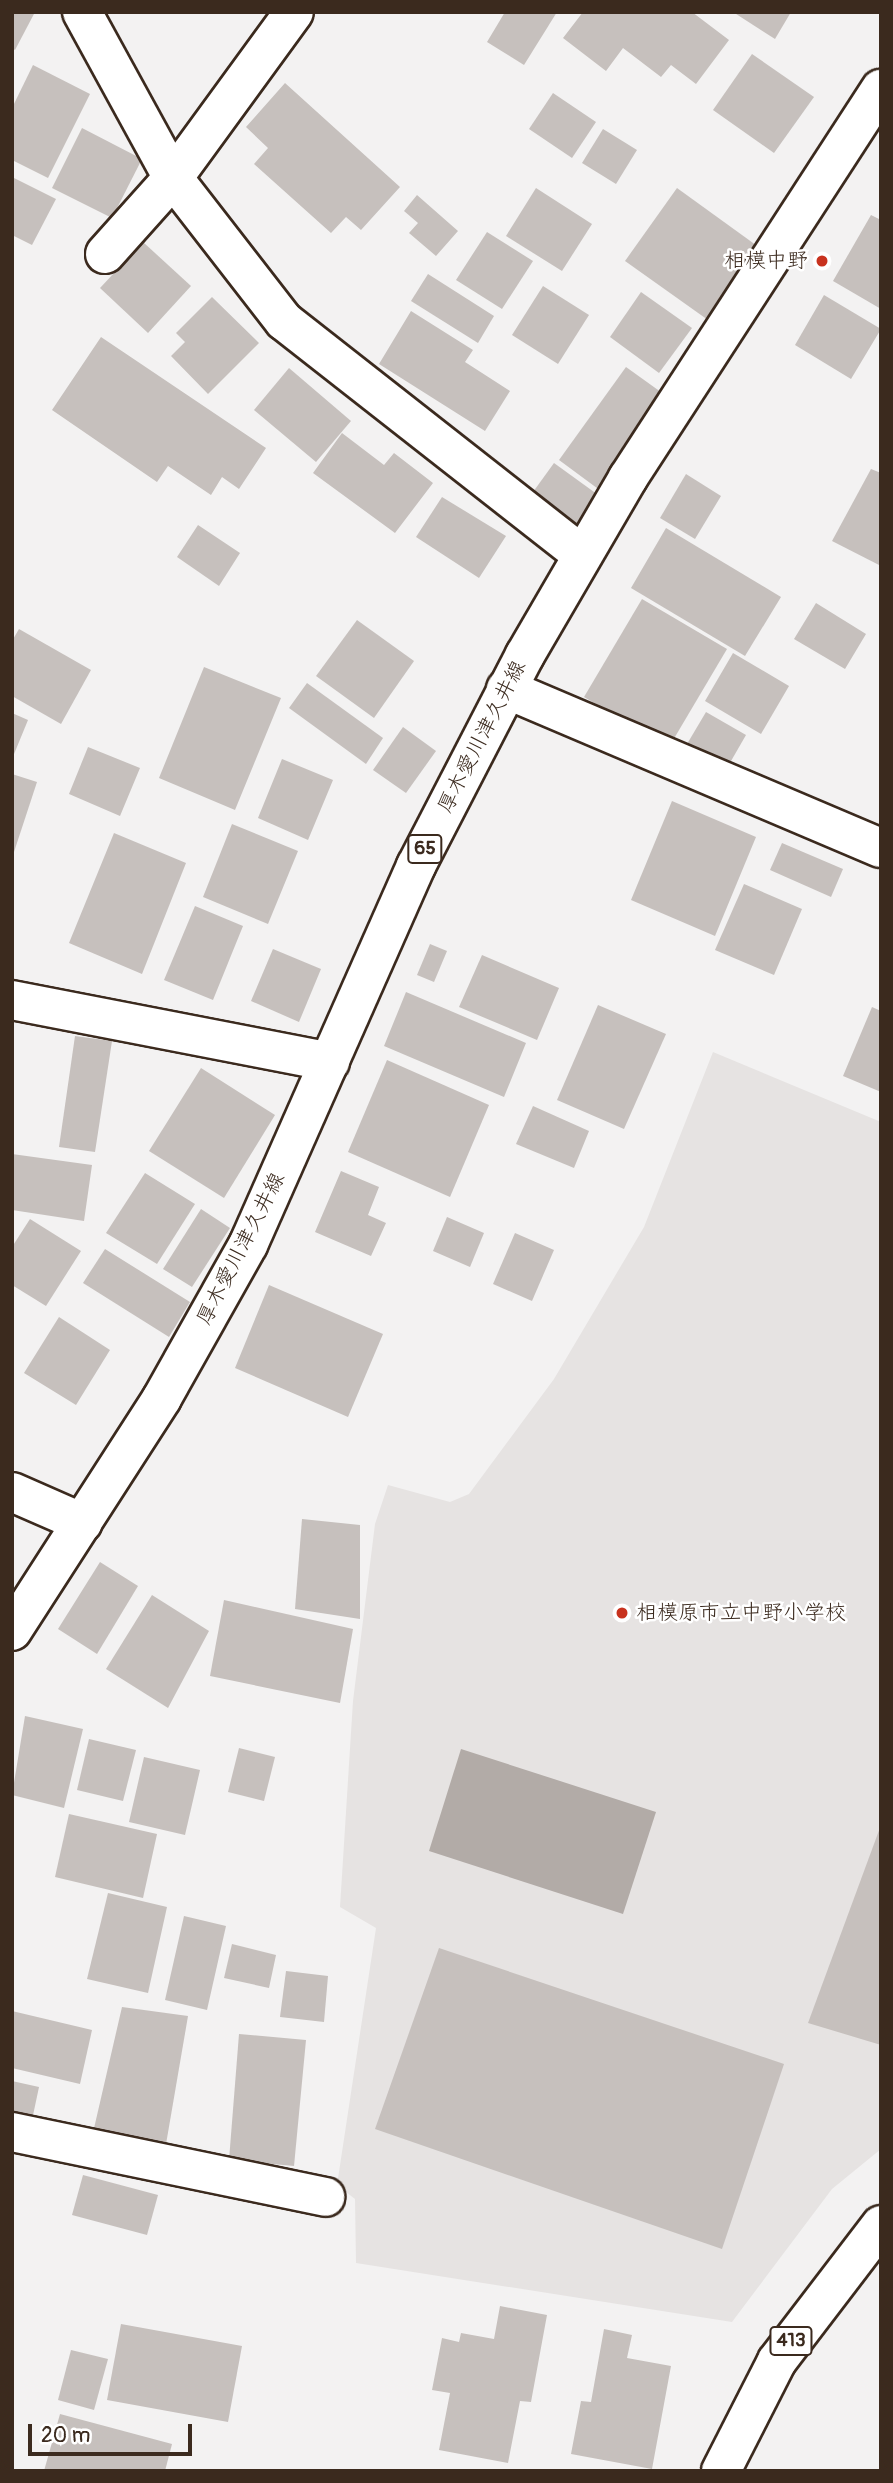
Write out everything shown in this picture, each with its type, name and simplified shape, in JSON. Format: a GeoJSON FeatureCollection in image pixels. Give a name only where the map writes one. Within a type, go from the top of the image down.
{"type":"FeatureCollection","features":[{"type":"Feature","properties":{"kind":"main road"},"geometry":{"type":"LineString","coordinates":[[82,12],[173,178],[284,321],[582,555]]}},
{"type":"Feature","properties":{"kind":"main road"},"geometry":{"type":"LineString","coordinates":[[105,254],[173,178],[294,12]]}},
{"type":"Feature","properties":{"kind":"main road","name":"厚木愛川津久井線"},"geometry":{"type":"LineString","coordinates":[[12,1631],[83,1522],[248,1245],[416,866],[506,689],[582,555],[881,89]]}},
{"type":"Feature","properties":{"kind":"main road"},"geometry":{"type":"LineString","coordinates":[[506,689],[881,848]]}},
{"type":"Feature","properties":{"kind":"main road"},"geometry":{"type":"LineString","coordinates":[[12,1000],[330,1062]]}},
{"type":"Feature","properties":{"kind":"main road"},"geometry":{"type":"LineString","coordinates":[[12,1492],[83,1522]]}},
{"type":"Feature","properties":{"kind":"main road"},"geometry":{"type":"LineString","coordinates":[[12,2132],[325,2197]]}},
{"type":"Feature","properties":{"kind":"main road","name":"413"},"geometry":{"type":"LineString","coordinates":[[721,2471],[777,2361],[833,2279],[881,2225]]}},
{"type":"Feature","properties":{"kind":"shaded area","name":"相模原市立中野小学校"},"geometry":{"type":"Polygon","coordinates":[[[713,1052],[881,1122],[881,2149],[832,2189],[732,2322],[356,2263],[355,2199],[337,2185],[376,1928],[340,1907],[353,1701],[375,1524],[388,1485],[450,1502],[469,1494],[554,1379],[644,1227],[713,1052]]]}},
{"type":"Feature","properties":{"kind":"shaded area"},"geometry":{"type":"Polygon","coordinates":[[[461,1749],[656,1812],[623,1914],[429,1851],[461,1749]]]}},
{"type":"Feature","properties":{"kind":"building"},"geometry":{"type":"Polygon","coordinates":[[[12,12],[35,12],[15,50],[12,48],[12,12]]]}},
{"type":"Feature","properties":{"kind":"building"},"geometry":{"type":"Polygon","coordinates":[[[505,12],[557,12],[524,65],[487,42],[505,12]]]}},
{"type":"Feature","properties":{"kind":"building"},"geometry":{"type":"Polygon","coordinates":[[[583,12],[692,12],[729,40],[696,84],[671,65],[661,77],[623,48],[606,71],[563,38],[583,12]]]}},
{"type":"Feature","properties":{"kind":"building"},"geometry":{"type":"Polygon","coordinates":[[[733,12],[791,12],[775,39],[733,12]]]}},
{"type":"Feature","properties":{"kind":"building"},"geometry":{"type":"Polygon","coordinates":[[[752,54],[814,97],[774,153],[713,110],[752,54]]]}},
{"type":"Feature","properties":{"kind":"building"},"geometry":{"type":"Polygon","coordinates":[[[33,65],[90,94],[48,178],[12,160],[12,108],[33,65]]]}},
{"type":"Feature","properties":{"kind":"building"},"geometry":{"type":"Polygon","coordinates":[[[285,83],[400,187],[361,230],[346,217],[331,233],[254,164],[268,148],[246,127],[285,83]]]}},
{"type":"Feature","properties":{"kind":"building"},"geometry":{"type":"Polygon","coordinates":[[[553,93],[596,122],[572,158],[529,129],[553,93]]]}},
{"type":"Feature","properties":{"kind":"building"},"geometry":{"type":"Polygon","coordinates":[[[82,128],[142,159],[112,218],[52,188],[82,128]]]}},
{"type":"Feature","properties":{"kind":"building"},"geometry":{"type":"Polygon","coordinates":[[[603,129],[637,150],[616,184],[582,163],[603,129]]]}},
{"type":"Feature","properties":{"kind":"building"},"geometry":{"type":"Polygon","coordinates":[[[12,177],[56,199],[32,245],[12,235],[12,177]]]}},
{"type":"Feature","properties":{"kind":"building"},"geometry":{"type":"Polygon","coordinates":[[[536,188],[592,224],[562,271],[506,236],[536,188]]]}},
{"type":"Feature","properties":{"kind":"building"},"geometry":{"type":"Polygon","coordinates":[[[677,188],[760,248],[708,320],[625,261],[677,188]]]}},
{"type":"Feature","properties":{"kind":"building"},"geometry":{"type":"Polygon","coordinates":[[[417,195],[458,231],[436,256],[409,233],[418,223],[404,211],[417,195]]]}},
{"type":"Feature","properties":{"kind":"building"},"geometry":{"type":"Polygon","coordinates":[[[871,215],[881,220],[881,309],[833,281],[871,215]]]}},
{"type":"Feature","properties":{"kind":"building"},"geometry":{"type":"Polygon","coordinates":[[[487,232],[533,261],[502,309],[456,280],[487,232]]]}},
{"type":"Feature","properties":{"kind":"building"},"geometry":{"type":"Polygon","coordinates":[[[143,242],[191,286],[148,333],[100,288],[143,242]]]}},
{"type":"Feature","properties":{"kind":"building"},"geometry":{"type":"Polygon","coordinates":[[[428,274],[494,316],[478,343],[411,301],[428,274]]]}},
{"type":"Feature","properties":{"kind":"building"},"geometry":{"type":"Polygon","coordinates":[[[543,286],[589,315],[558,364],[512,335],[543,286]]]}},
{"type":"Feature","properties":{"kind":"building"},"geometry":{"type":"Polygon","coordinates":[[[641,292],[692,328],[659,373],[610,337],[641,292]]]}},
{"type":"Feature","properties":{"kind":"building"},"geometry":{"type":"Polygon","coordinates":[[[824,295],[881,329],[851,379],[795,345],[824,295]]]}},
{"type":"Feature","properties":{"kind":"building"},"geometry":{"type":"Polygon","coordinates":[[[212,297],[259,343],[208,394],[171,356],[185,342],[176,333],[212,297]]]}},
{"type":"Feature","properties":{"kind":"building"},"geometry":{"type":"Polygon","coordinates":[[[411,311],[473,350],[465,362],[510,391],[485,431],[379,364],[411,311]]]}},
{"type":"Feature","properties":{"kind":"building"},"geometry":{"type":"Polygon","coordinates":[[[101,337],[266,448],[239,489],[222,477],[211,495],[168,466],[157,482],[52,410],[101,337]]]}},
{"type":"Feature","properties":{"kind":"building"},"geometry":{"type":"Polygon","coordinates":[[[626,367],[672,400],[605,494],[559,460],[626,367]]]}},
{"type":"Feature","properties":{"kind":"building"},"geometry":{"type":"Polygon","coordinates":[[[289,368],[351,421],[316,462],[254,410],[289,368]]]}},
{"type":"Feature","properties":{"kind":"building"},"geometry":{"type":"Polygon","coordinates":[[[342,433],[384,465],[394,453],[433,483],[395,533],[313,473],[342,433]]]}},
{"type":"Feature","properties":{"kind":"building"},"geometry":{"type":"Polygon","coordinates":[[[554,463],[601,497],[580,527],[533,492],[554,463]]]}},
{"type":"Feature","properties":{"kind":"building"},"geometry":{"type":"Polygon","coordinates":[[[871,469],[881,473],[881,566],[832,541],[871,469]]]}},
{"type":"Feature","properties":{"kind":"building"},"geometry":{"type":"Polygon","coordinates":[[[686,474],[721,496],[695,539],[660,518],[686,474]]]}},
{"type":"Feature","properties":{"kind":"building"},"geometry":{"type":"Polygon","coordinates":[[[442,497],[506,536],[479,578],[416,537],[442,497]]]}},
{"type":"Feature","properties":{"kind":"building"},"geometry":{"type":"Polygon","coordinates":[[[198,525],[240,553],[219,586],[177,557],[198,525]]]}},
{"type":"Feature","properties":{"kind":"building"},"geometry":{"type":"Polygon","coordinates":[[[666,528],[781,597],[745,656],[631,588],[666,528]]]}},
{"type":"Feature","properties":{"kind":"building"},"geometry":{"type":"Polygon","coordinates":[[[642,599],[727,649],[669,747],[584,697],[642,599]]]}},
{"type":"Feature","properties":{"kind":"building"},"geometry":{"type":"Polygon","coordinates":[[[816,603],[866,634],[845,669],[794,639],[816,603]]]}},
{"type":"Feature","properties":{"kind":"building"},"geometry":{"type":"Polygon","coordinates":[[[357,620],[414,661],[374,718],[316,676],[357,620]]]}},
{"type":"Feature","properties":{"kind":"building"},"geometry":{"type":"Polygon","coordinates":[[[19,629],[91,670],[61,724],[12,696],[12,641],[19,629]]]}},
{"type":"Feature","properties":{"kind":"building"},"geometry":{"type":"Polygon","coordinates":[[[733,653],[789,686],[761,734],[705,701],[733,653]]]}},
{"type":"Feature","properties":{"kind":"building"},"geometry":{"type":"Polygon","coordinates":[[[204,667],[281,698],[235,810],[159,778],[204,667]]]}},
{"type":"Feature","properties":{"kind":"building"},"geometry":{"type":"Polygon","coordinates":[[[307,683],[383,738],[366,764],[289,708],[307,683]]]}},
{"type":"Feature","properties":{"kind":"building"},"geometry":{"type":"Polygon","coordinates":[[[706,712],[746,735],[727,768],[687,744],[706,712]]]}},
{"type":"Feature","properties":{"kind":"building"},"geometry":{"type":"Polygon","coordinates":[[[12,713],[28,720],[12,759],[12,713]]]}},
{"type":"Feature","properties":{"kind":"building"},"geometry":{"type":"Polygon","coordinates":[[[403,727],[436,751],[406,793],[373,770],[403,727]]]}},
{"type":"Feature","properties":{"kind":"building"},"geometry":{"type":"Polygon","coordinates":[[[88,747],[140,768],[120,816],[69,794],[88,747]]]}},
{"type":"Feature","properties":{"kind":"building"},"geometry":{"type":"Polygon","coordinates":[[[282,759],[333,780],[308,840],[258,818],[282,759]]]}},
{"type":"Feature","properties":{"kind":"building"},"geometry":{"type":"Polygon","coordinates":[[[12,774],[37,782],[13,855],[12,855],[12,774]]]}},
{"type":"Feature","properties":{"kind":"building"},"geometry":{"type":"Polygon","coordinates":[[[672,801],[756,837],[715,936],[631,900],[672,801]]]}},
{"type":"Feature","properties":{"kind":"building"},"geometry":{"type":"Polygon","coordinates":[[[232,824],[298,851],[268,924],[203,897],[232,824]]]}},
{"type":"Feature","properties":{"kind":"building"},"geometry":{"type":"Polygon","coordinates":[[[114,833],[186,863],[142,974],[69,943],[114,833]]]}},
{"type":"Feature","properties":{"kind":"building"},"geometry":{"type":"Polygon","coordinates":[[[782,843],[843,869],[831,897],[770,870],[782,843]]]}},
{"type":"Feature","properties":{"kind":"building"},"geometry":{"type":"Polygon","coordinates":[[[744,884],[802,909],[774,975],[715,950],[744,884]]]}},
{"type":"Feature","properties":{"kind":"building"},"geometry":{"type":"Polygon","coordinates":[[[195,906],[243,926],[213,1000],[164,980],[195,906]]]}},
{"type":"Feature","properties":{"kind":"building"},"geometry":{"type":"Polygon","coordinates":[[[430,944],[447,951],[434,982],[417,975],[430,944]]]}},
{"type":"Feature","properties":{"kind":"building"},"geometry":{"type":"Polygon","coordinates":[[[273,949],[321,969],[299,1022],[251,1001],[273,949]]]}},
{"type":"Feature","properties":{"kind":"building"},"geometry":{"type":"Polygon","coordinates":[[[482,955],[559,988],[537,1040],[459,1007],[482,955]]]}},
{"type":"Feature","properties":{"kind":"building"},"geometry":{"type":"Polygon","coordinates":[[[406,992],[526,1043],[504,1097],[384,1046],[406,992]]]}},
{"type":"Feature","properties":{"kind":"building"},"geometry":{"type":"Polygon","coordinates":[[[598,1005],[666,1034],[624,1129],[557,1100],[598,1005]]]}},
{"type":"Feature","properties":{"kind":"building"},"geometry":{"type":"Polygon","coordinates":[[[872,1007],[881,1011],[881,1092],[843,1076],[872,1007]]]}},
{"type":"Feature","properties":{"kind":"building"},"geometry":{"type":"Polygon","coordinates":[[[75,1036],[112,1041],[95,1152],[59,1147],[75,1036]]]}},
{"type":"Feature","properties":{"kind":"building"},"geometry":{"type":"Polygon","coordinates":[[[387,1060],[489,1105],[450,1197],[348,1152],[387,1060]]]}},
{"type":"Feature","properties":{"kind":"building"},"geometry":{"type":"Polygon","coordinates":[[[201,1068],[275,1115],[224,1198],[149,1151],[201,1068]]]}},
{"type":"Feature","properties":{"kind":"building"},"geometry":{"type":"Polygon","coordinates":[[[533,1106],[589,1131],[574,1168],[516,1144],[533,1106]]]}},
{"type":"Feature","properties":{"kind":"building"},"geometry":{"type":"Polygon","coordinates":[[[12,1154],[92,1165],[84,1221],[12,1210],[12,1154]]]}},
{"type":"Feature","properties":{"kind":"building"},"geometry":{"type":"Polygon","coordinates":[[[341,1171],[379,1187],[368,1215],[386,1223],[371,1256],[315,1232],[341,1171]]]}},
{"type":"Feature","properties":{"kind":"building"},"geometry":{"type":"Polygon","coordinates":[[[145,1173],[195,1204],[157,1264],[106,1233],[145,1173]]]}},
{"type":"Feature","properties":{"kind":"building"},"geometry":{"type":"Polygon","coordinates":[[[201,1209],[230,1228],[192,1287],[163,1269],[201,1209]]]}},
{"type":"Feature","properties":{"kind":"building"},"geometry":{"type":"Polygon","coordinates":[[[447,1217],[484,1233],[470,1267],[433,1251],[447,1217]]]}},
{"type":"Feature","properties":{"kind":"building"},"geometry":{"type":"Polygon","coordinates":[[[30,1219],[81,1251],[46,1306],[12,1285],[12,1247],[30,1219]]]}},
{"type":"Feature","properties":{"kind":"building"},"geometry":{"type":"Polygon","coordinates":[[[515,1233],[554,1250],[532,1301],[493,1284],[515,1233]]]}},
{"type":"Feature","properties":{"kind":"building"},"geometry":{"type":"Polygon","coordinates":[[[105,1249],[190,1302],[169,1337],[83,1283],[105,1249]]]}},
{"type":"Feature","properties":{"kind":"building"},"geometry":{"type":"Polygon","coordinates":[[[269,1285],[383,1334],[348,1417],[235,1368],[269,1285]]]}},
{"type":"Feature","properties":{"kind":"building"},"geometry":{"type":"Polygon","coordinates":[[[59,1317],[110,1350],[76,1405],[24,1373],[59,1317]]]}},
{"type":"Feature","properties":{"kind":"building"},"geometry":{"type":"Polygon","coordinates":[[[302,1519],[360,1525],[360,1619],[295,1609],[302,1519]]]}},
{"type":"Feature","properties":{"kind":"building"},"geometry":{"type":"Polygon","coordinates":[[[100,1562],[138,1586],[97,1654],[58,1629],[100,1562]]]}},
{"type":"Feature","properties":{"kind":"building"},"geometry":{"type":"Polygon","coordinates":[[[152,1595],[209,1631],[168,1708],[106,1669],[152,1595]]]}},
{"type":"Feature","properties":{"kind":"building"},"geometry":{"type":"Polygon","coordinates":[[[224,1600],[353,1629],[340,1703],[210,1676],[224,1600]]]}},
{"type":"Feature","properties":{"kind":"building"},"geometry":{"type":"Polygon","coordinates":[[[25,1716],[83,1729],[64,1808],[12,1795],[25,1716]]]}},
{"type":"Feature","properties":{"kind":"building"},"geometry":{"type":"Polygon","coordinates":[[[89,1739],[136,1750],[123,1801],[77,1790],[89,1739]]]}},
{"type":"Feature","properties":{"kind":"building"},"geometry":{"type":"Polygon","coordinates":[[[239,1748],[275,1757],[264,1801],[228,1792],[239,1748]]]}},
{"type":"Feature","properties":{"kind":"building"},"geometry":{"type":"Polygon","coordinates":[[[144,1757],[200,1770],[185,1835],[129,1822],[144,1757]]]}},
{"type":"Feature","properties":{"kind":"building"},"geometry":{"type":"Polygon","coordinates":[[[69,1814],[157,1834],[143,1898],[55,1877],[69,1814]]]}},
{"type":"Feature","properties":{"kind":"building"},"geometry":{"type":"Polygon","coordinates":[[[881,1825],[881,2045],[808,2023],[881,1825]]]}},
{"type":"Feature","properties":{"kind":"building"},"geometry":{"type":"Polygon","coordinates":[[[108,1893],[167,1907],[148,1993],[87,1979],[108,1893]]]}},
{"type":"Feature","properties":{"kind":"building"},"geometry":{"type":"Polygon","coordinates":[[[184,1916],[226,1926],[207,2010],[165,2000],[184,1916]]]}},
{"type":"Feature","properties":{"kind":"building"},"geometry":{"type":"Polygon","coordinates":[[[232,1944],[276,1955],[269,1988],[224,1978],[232,1944]]]}},
{"type":"Feature","properties":{"kind":"building"},"geometry":{"type":"Polygon","coordinates":[[[439,1948],[784,2064],[722,2249],[375,2129],[439,1948]]]}},
{"type":"Feature","properties":{"kind":"building"},"geometry":{"type":"Polygon","coordinates":[[[286,1971],[328,1976],[324,2022],[280,2017],[286,1971]]]}},
{"type":"Feature","properties":{"kind":"building"},"geometry":{"type":"Polygon","coordinates":[[[122,2007],[188,2016],[165,2150],[92,2137],[122,2007]]]}},
{"type":"Feature","properties":{"kind":"building"},"geometry":{"type":"Polygon","coordinates":[[[12,2011],[92,2030],[80,2084],[12,2068],[12,2011]]]}},
{"type":"Feature","properties":{"kind":"building"},"geometry":{"type":"Polygon","coordinates":[[[239,2034],[306,2040],[294,2166],[229,2160],[239,2034]]]}},
{"type":"Feature","properties":{"kind":"building"},"geometry":{"type":"Polygon","coordinates":[[[12,2081],[39,2087],[32,2120],[12,2115],[12,2081]]]}},
{"type":"Feature","properties":{"kind":"building"},"geometry":{"type":"Polygon","coordinates":[[[83,2175],[158,2195],[147,2235],[72,2215],[83,2175]]]}},
{"type":"Feature","properties":{"kind":"building"},"geometry":{"type":"Polygon","coordinates":[[[500,2306],[547,2315],[531,2402],[520,2401],[508,2463],[439,2450],[450,2393],[432,2390],[442,2338],[459,2342],[461,2333],[494,2339],[500,2306]]]}},
{"type":"Feature","properties":{"kind":"building"},"geometry":{"type":"Polygon","coordinates":[[[121,2324],[242,2346],[228,2422],[107,2400],[121,2324]]]}},
{"type":"Feature","properties":{"kind":"building"},"geometry":{"type":"Polygon","coordinates":[[[604,2329],[632,2335],[627,2358],[671,2366],[652,2469],[571,2454],[581,2401],[591,2402],[604,2329]]]}},
{"type":"Feature","properties":{"kind":"building"},"geometry":{"type":"Polygon","coordinates":[[[71,2350],[108,2359],[94,2410],[58,2400],[71,2350]]]}},
{"type":"Feature","properties":{"kind":"building"},"geometry":{"type":"Polygon","coordinates":[[[60,2414],[172,2444],[165,2471],[44,2471],[60,2414]]]}},
{"type":"Feature","properties":{"kind":"place","name":"相模中野"},"geometry":{"type":"Point","coordinates":[822,261]}},
{"type":"Feature","properties":{"kind":"place","name":"相模原市立中野小学校"},"geometry":{"type":"Point","coordinates":[622,1613]}}]}
